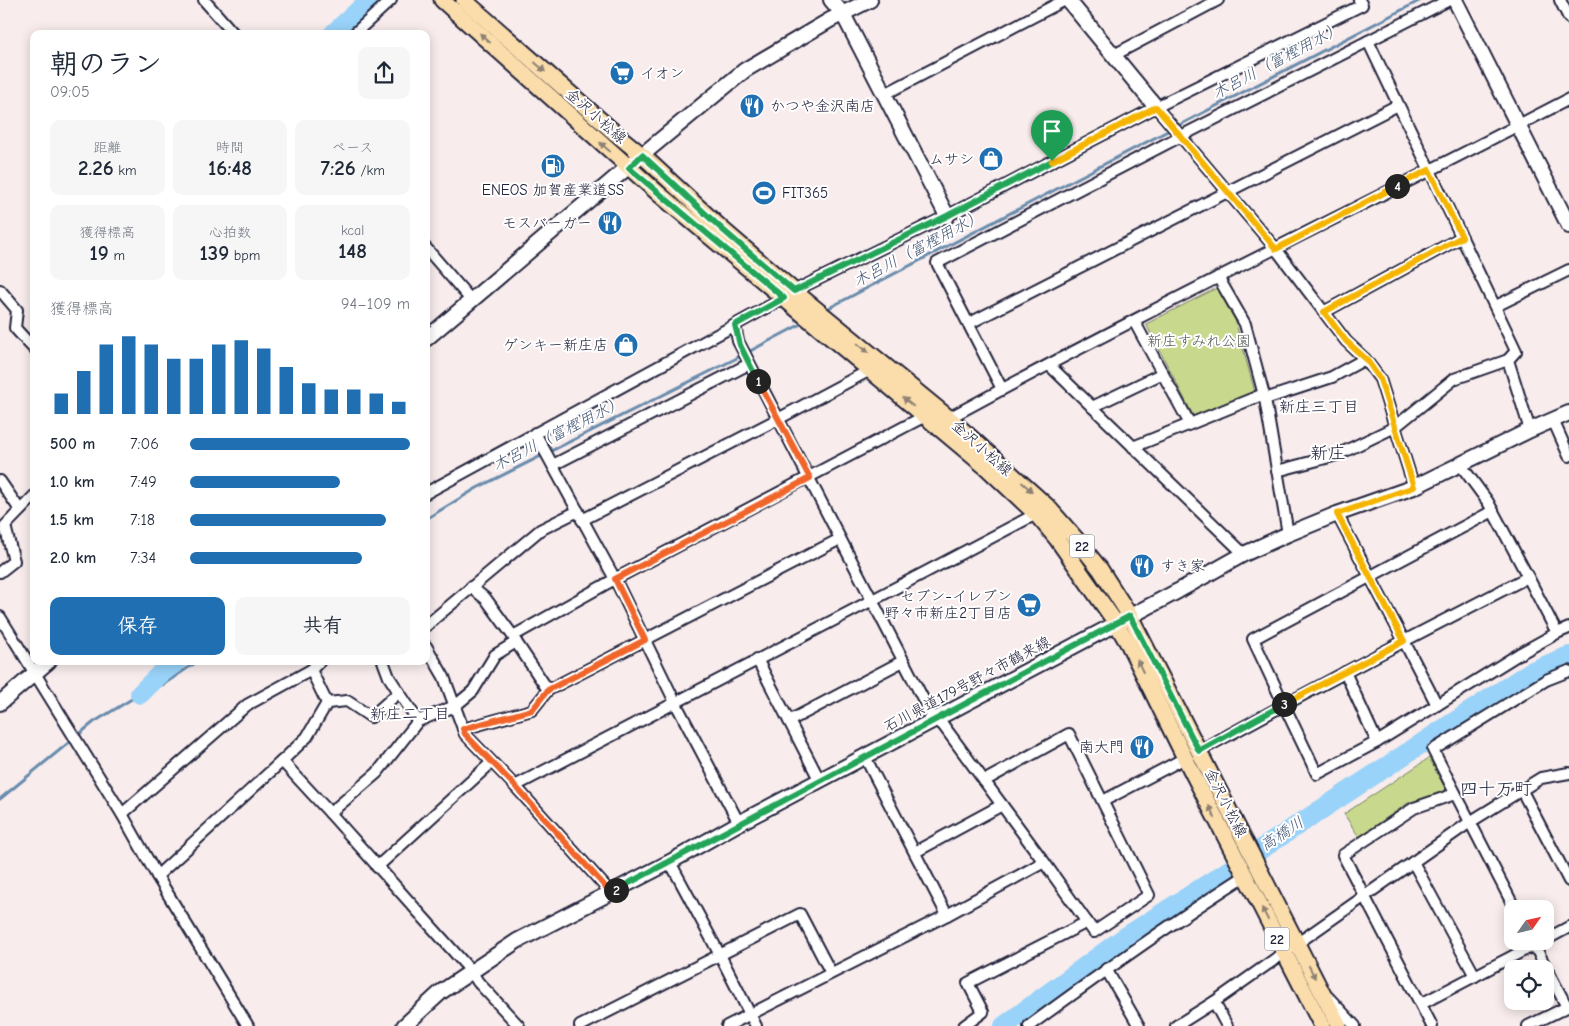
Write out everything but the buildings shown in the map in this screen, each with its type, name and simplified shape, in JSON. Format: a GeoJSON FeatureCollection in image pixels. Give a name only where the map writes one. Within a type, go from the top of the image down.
{"type":"FeatureCollection","features":[{"type":"Feature","properties":{"kind":"main road","name":"金沢小松線"},"geometry":{"type":"LineString","coordinates":[[442,0],[629,168],[814,315],[949,418],[1047,506],[1100,569],[1130,616],[1339,1026]]}},
{"type":"Feature","properties":{"kind":"main road","name":"金沢小松線"},"geometry":{"type":"LineString","coordinates":[[464,0],[642,155],[723,230],[789,295]]}},
{"type":"Feature","properties":{"kind":"main road"},"geometry":{"type":"LineString","coordinates":[[831,0],[843,14],[947,216]]}},
{"type":"Feature","properties":{"kind":"main road"},"geometry":{"type":"LineString","coordinates":[[430,336],[745,70],[830,20],[870,0]]}},
{"type":"Feature","properties":{"kind":"main road"},"geometry":{"type":"LineString","coordinates":[[1067,0],[1156,107]]}},
{"type":"Feature","properties":{"kind":"main road"},"geometry":{"type":"LineString","coordinates":[[1455,0],[1569,226]]}},
{"type":"Feature","properties":{"kind":"main road","name":"金沢小松線"},"geometry":{"type":"LineString","coordinates":[[814,315],[870,370],[987,468],[1036,514],[1057,539],[1116,623],[1129,646],[1244,875]]}},
{"type":"Feature","properties":{"kind":"main road","name":"石川県道179号野々市鶴来線"},"geometry":{"type":"LineString","coordinates":[[404,1026],[441,992],[517,941],[670,862],[739,823],[1244,554],[1337,514],[1414,487],[1569,413]]}},
{"type":"Feature","properties":{"kind":"main road"},"geometry":{"type":"LineString","coordinates":[[0,703],[44,665]]}},
{"type":"Feature","properties":{"kind":"main road","name":"22"},"geometry":{"type":"LineString","coordinates":[[1244,875],[1322,1026]]}},
{"type":"Feature","properties":{"kind":"street"},"geometry":{"type":"LineString","coordinates":[[204,0],[230,30]]}},
{"type":"Feature","properties":{"kind":"street"},"geometry":{"type":"LineString","coordinates":[[358,30],[391,0]]}},
{"type":"Feature","properties":{"kind":"street"},"geometry":{"type":"LineString","coordinates":[[885,94],[1067,0]]}},
{"type":"Feature","properties":{"kind":"street"},"geometry":{"type":"LineString","coordinates":[[1114,55],[1218,0]]}},
{"type":"Feature","properties":{"kind":"street"},"geometry":{"type":"LineString","coordinates":[[430,491],[789,295],[947,216],[1156,107],[1362,5],[1359,0]]}},
{"type":"Feature","properties":{"kind":"street"},"geometry":{"type":"LineString","coordinates":[[1002,389],[938,263],[1179,134],[1449,0]]}},
{"type":"Feature","properties":{"kind":"street"},"geometry":{"type":"LineString","coordinates":[[1560,0],[1569,17]]}},
{"type":"Feature","properties":{"kind":"street"},"geometry":{"type":"LineString","coordinates":[[1277,471],[1337,455],[1395,427],[1454,379],[1508,360],[1516,350],[1368,41]]}},
{"type":"Feature","properties":{"kind":"street"},"geometry":{"type":"LineString","coordinates":[[949,418],[1218,277],[1569,99]]}},
{"type":"Feature","properties":{"kind":"street"},"geometry":{"type":"LineString","coordinates":[[968,324],[1398,105]]}},
{"type":"Feature","properties":{"kind":"street"},"geometry":{"type":"LineString","coordinates":[[1156,107],[1276,249],[1346,341],[1366,359],[1380,379],[1414,487]]}},
{"type":"Feature","properties":{"kind":"street"},"geometry":{"type":"LineString","coordinates":[[1324,312],[1462,237]]}},
{"type":"Feature","properties":{"kind":"street"},"geometry":{"type":"LineString","coordinates":[[430,253],[472,300]]}},
{"type":"Feature","properties":{"kind":"street"},"geometry":{"type":"LineString","coordinates":[[1496,306],[1569,270]]}},
{"type":"Feature","properties":{"kind":"street"},"geometry":{"type":"LineString","coordinates":[[1218,277],[1245,324],[1264,397],[1288,534]]}},
{"type":"Feature","properties":{"kind":"street"},"geometry":{"type":"LineString","coordinates":[[0,290],[17,310],[16,328],[30,344]]}},
{"type":"Feature","properties":{"kind":"street"},"geometry":{"type":"LineString","coordinates":[[1134,321],[1190,424]]}},
{"type":"Feature","properties":{"kind":"street"},"geometry":{"type":"LineString","coordinates":[[735,325],[740,345],[747,360],[810,478],[934,720],[942,725],[1094,932],[1149,895],[1069,734],[984,781]]}},
{"type":"Feature","properties":{"kind":"street"},"geometry":{"type":"LineString","coordinates":[[1133,447],[1264,397],[1332,377],[1366,359]]}},
{"type":"Feature","properties":{"kind":"street"},"geometry":{"type":"LineString","coordinates":[[551,462],[747,360]]}},
{"type":"Feature","properties":{"kind":"street"},"geometry":{"type":"LineString","coordinates":[[1508,360],[1530,430]]}},
{"type":"Feature","properties":{"kind":"street"},"geometry":{"type":"LineString","coordinates":[[1049,365],[1244,554]]}},
{"type":"Feature","properties":{"kind":"street"},"geometry":{"type":"LineString","coordinates":[[430,623],[540,530],[580,516],[778,419],[870,370]]}},
{"type":"Feature","properties":{"kind":"street"},"geometry":{"type":"LineString","coordinates":[[1092,407],[1162,373]]}},
{"type":"Feature","properties":{"kind":"street"},"geometry":{"type":"LineString","coordinates":[[330,813],[378,773],[418,721],[454,706],[473,691],[495,655],[515,639],[615,579],[925,416]]}},
{"type":"Feature","properties":{"kind":"street"},"geometry":{"type":"LineString","coordinates":[[1553,420],[1569,456]]}},
{"type":"Feature","properties":{"kind":"street"},"geometry":{"type":"LineString","coordinates":[[535,433],[615,579],[675,702],[739,823]]}},
{"type":"Feature","properties":{"kind":"street"},"geometry":{"type":"LineString","coordinates":[[1460,464],[1488,502],[1557,633]]}},
{"type":"Feature","properties":{"kind":"street"},"geometry":{"type":"LineString","coordinates":[[0,480],[20,510]]}},
{"type":"Feature","properties":{"kind":"street"},"geometry":{"type":"LineString","coordinates":[[0,572],[14,561],[5,526],[30,500]]}},
{"type":"Feature","properties":{"kind":"street"},"geometry":{"type":"LineString","coordinates":[[1493,511],[1253,640],[1316,774],[1377,742],[1519,654],[1569,628]]}},
{"type":"Feature","properties":{"kind":"street"},"geometry":{"type":"LineString","coordinates":[[515,786],[1036,514]]}},
{"type":"Feature","properties":{"kind":"street"},"geometry":{"type":"LineString","coordinates":[[1337,514],[1437,705]]}},
{"type":"Feature","properties":{"kind":"street"},"geometry":{"type":"LineString","coordinates":[[463,729],[532,710],[548,690],[840,539]]}},
{"type":"Feature","properties":{"kind":"street"},"geometry":{"type":"LineString","coordinates":[[1199,751],[1284,704],[1528,577]]}},
{"type":"Feature","properties":{"kind":"street"},"geometry":{"type":"LineString","coordinates":[[471,587],[486,599],[548,690]]}},
{"type":"Feature","properties":{"kind":"street"},"geometry":{"type":"LineString","coordinates":[[0,618],[122,814],[157,876],[248,1026]]}},
{"type":"Feature","properties":{"kind":"street"},"geometry":{"type":"LineString","coordinates":[[430,653],[444,677],[465,734],[515,786],[611,893]]}},
{"type":"Feature","properties":{"kind":"street"},"geometry":{"type":"LineString","coordinates":[[757,659],[820,780]]}},
{"type":"Feature","properties":{"kind":"street"},"geometry":{"type":"LineString","coordinates":[[789,721],[903,661]]}},
{"type":"Feature","properties":{"kind":"street"},"geometry":{"type":"LineString","coordinates":[[122,814],[247,705],[311,670],[316,665]]}},
{"type":"Feature","properties":{"kind":"street"},"geometry":{"type":"LineString","coordinates":[[384,665],[389,677],[418,721]]}},
{"type":"Feature","properties":{"kind":"street"},"geometry":{"type":"LineString","coordinates":[[311,670],[327,703]]}},
{"type":"Feature","properties":{"kind":"street"},"geometry":{"type":"LineString","coordinates":[[1510,900],[1433,750],[1546,680],[1569,671]]}},
{"type":"Feature","properties":{"kind":"street"},"geometry":{"type":"LineString","coordinates":[[1345,672],[1377,742]]}},
{"type":"Feature","properties":{"kind":"street"},"geometry":{"type":"LineString","coordinates":[[327,703],[347,701],[370,716],[399,692]]}},
{"type":"Feature","properties":{"kind":"street"},"geometry":{"type":"LineString","coordinates":[[157,876],[307,737],[327,703]]}},
{"type":"Feature","properties":{"kind":"street"},"geometry":{"type":"LineString","coordinates":[[865,757],[947,915]]}},
{"type":"Feature","properties":{"kind":"street"},"geometry":{"type":"LineString","coordinates":[[1103,801],[1185,758]]}},
{"type":"Feature","properties":{"kind":"street"},"geometry":{"type":"LineString","coordinates":[[282,761],[519,1026]]}},
{"type":"Feature","properties":{"kind":"street"},"geometry":{"type":"LineString","coordinates":[[376,866],[492,763]]}},
{"type":"Feature","properties":{"kind":"street"},"geometry":{"type":"LineString","coordinates":[[1176,1026],[1214,1002],[1470,822],[1521,789],[1541,778],[1569,773]]}},
{"type":"Feature","properties":{"kind":"street"},"geometry":{"type":"LineString","coordinates":[[1521,789],[1569,881]]}},
{"type":"Feature","properties":{"kind":"street"},"geometry":{"type":"LineString","coordinates":[[1432,1026],[1343,856],[1414,808],[1455,794]]}},
{"type":"Feature","properties":{"kind":"street"},"geometry":{"type":"LineString","coordinates":[[915,852],[1002,805]]}},
{"type":"Feature","properties":{"kind":"street"},"geometry":{"type":"LineString","coordinates":[[670,862],[756,1026]]}},
{"type":"Feature","properties":{"kind":"street"},"geometry":{"type":"LineString","coordinates":[[727,1026],[947,915],[1044,862]]}},
{"type":"Feature","properties":{"kind":"street"},"geometry":{"type":"LineString","coordinates":[[1413,862],[1475,976]]}},
{"type":"Feature","properties":{"kind":"street"},"geometry":{"type":"LineString","coordinates":[[1029,1026],[1106,969],[1244,875]]}},
{"type":"Feature","properties":{"kind":"street"},"geometry":{"type":"LineString","coordinates":[[580,1026],[800,914],[831,973]]}},
{"type":"Feature","properties":{"kind":"street"},"geometry":{"type":"LineString","coordinates":[[964,1026],[983,1012],[968,983],[1088,922]]}},
{"type":"Feature","properties":{"kind":"street"},"geometry":{"type":"LineString","coordinates":[[1554,934],[1569,927]]}},
{"type":"Feature","properties":{"kind":"street"},"geometry":{"type":"LineString","coordinates":[[1421,1004],[1523,950]]}},
{"type":"Feature","properties":{"kind":"street"},"geometry":{"type":"LineString","coordinates":[[1528,1026],[1568,1006],[1542,950]]}},
{"type":"Feature","properties":{"kind":"street"},"geometry":{"type":"LineString","coordinates":[[1106,969],[1139,1026]]}},
{"type":"Feature","properties":{"kind":"street"},"geometry":{"type":"LineString","coordinates":[[1321,990],[1355,1026]]}},
{"type":"Feature","properties":{"kind":"street"},"geometry":{"type":"LineString","coordinates":[[1214,1002],[1226,1026]]}},
{"type":"Feature","properties":{"kind":"street"},"geometry":{"type":"LineString","coordinates":[[1311,1004],[1313,1026]]}},
{"type":"Feature","properties":{"kind":"green space","name":"新庄すみれ公園"},"geometry":{"type":"Polygon","coordinates":[[[1217,288],[1235,320],[1255,392],[1194,417],[1146,324],[1217,288]]]}},
{"type":"Feature","properties":{"kind":"green space"},"geometry":{"type":"Polygon","coordinates":[[[1429,758],[1446,790],[1408,803],[1359,837],[1344,814],[1429,758]]]}},
{"type":"Feature","properties":{"kind":"waterway"},"geometry":{"type":"LineString","coordinates":[[337,30],[370,0]]}},
{"type":"Feature","properties":{"kind":"waterway","name":"木呂川（富樫用水）"},"geometry":{"type":"LineString","coordinates":[[825,310],[1421,0]]}},
{"type":"Feature","properties":{"kind":"waterway","name":"木呂川（富樫用水）"},"geometry":{"type":"LineString","coordinates":[[430,517],[477,488],[805,322]]}},
{"type":"Feature","properties":{"kind":"waterway","name":"高橋川"},"geometry":{"type":"LineString","coordinates":[[1004,1026],[1121,940],[1530,672],[1569,656]]}},
{"type":"Feature","properties":{"kind":"waterway"},"geometry":{"type":"LineString","coordinates":[[140,694],[172,665]]}},
{"type":"Feature","properties":{"kind":"waterway"},"geometry":{"type":"LineString","coordinates":[[0,799],[94,722],[140,694],[164,684],[192,665]]}},
{"type":"Feature","properties":{"kind":"place","name":"イオン"},"geometry":{"type":"Point","coordinates":[622,73]}},
{"type":"Feature","properties":{"kind":"place","name":"かつや金沢南店"},"geometry":{"type":"Point","coordinates":[752,106]}},
{"type":"Feature","properties":{"kind":"place","name":"ムサシ"},"geometry":{"type":"Point","coordinates":[991,159]}},
{"type":"Feature","properties":{"kind":"place","name":"ENEOS 加賀産業道SS"},"geometry":{"type":"Point","coordinates":[553,166]}},
{"type":"Feature","properties":{"kind":"place","name":"FIT365"},"geometry":{"type":"Point","coordinates":[764,193]}},
{"type":"Feature","properties":{"kind":"place","name":"モスバーガー"},"geometry":{"type":"Point","coordinates":[610,223]}},
{"type":"Feature","properties":{"kind":"place","name":"ゲンキー新庄店"},"geometry":{"type":"Point","coordinates":[626,345]}},
{"type":"Feature","properties":{"kind":"place","name":"すき家"},"geometry":{"type":"Point","coordinates":[1142,566]}},
{"type":"Feature","properties":{"kind":"place","name":"セブン−イレブン 野々市新庄2丁目店"},"geometry":{"type":"Point","coordinates":[1029,605]}},
{"type":"Feature","properties":{"kind":"place","name":"南大門"},"geometry":{"type":"Point","coordinates":[1142,747]}},
{"type":"Feature","properties":{"kind":"district","name":"新庄三丁目"},"geometry":{"type":"Point","coordinates":[1319,407]}},
{"type":"Feature","properties":{"kind":"district","name":"新庄"},"geometry":{"type":"Point","coordinates":[1328,453]}},
{"type":"Feature","properties":{"kind":"district","name":"新庄二丁目"},"geometry":{"type":"Point","coordinates":[410,714]}},
{"type":"Feature","properties":{"kind":"district","name":"四十万町"},"geometry":{"type":"Point","coordinates":[1496,789]}},
{"type":"Feature","properties":{"kind":"route"},"geometry":{"type":"LineString","coordinates":[[1156,107],[1276,249],[1429,170],[1462,237],[1324,312],[1346,341],[1366,359],[1380,379],[1414,487],[1337,514],[1404,641],[1199,751],[1130,616],[611,893],[515,786],[465,734],[463,729],[532,710],[548,690],[645,640],[615,579],[810,478],[749,364],[738,341],[735,325],[784,298],[629,168],[642,155],[723,230],[794,291],[947,216],[1052,161],[1156,107]]}}]}
